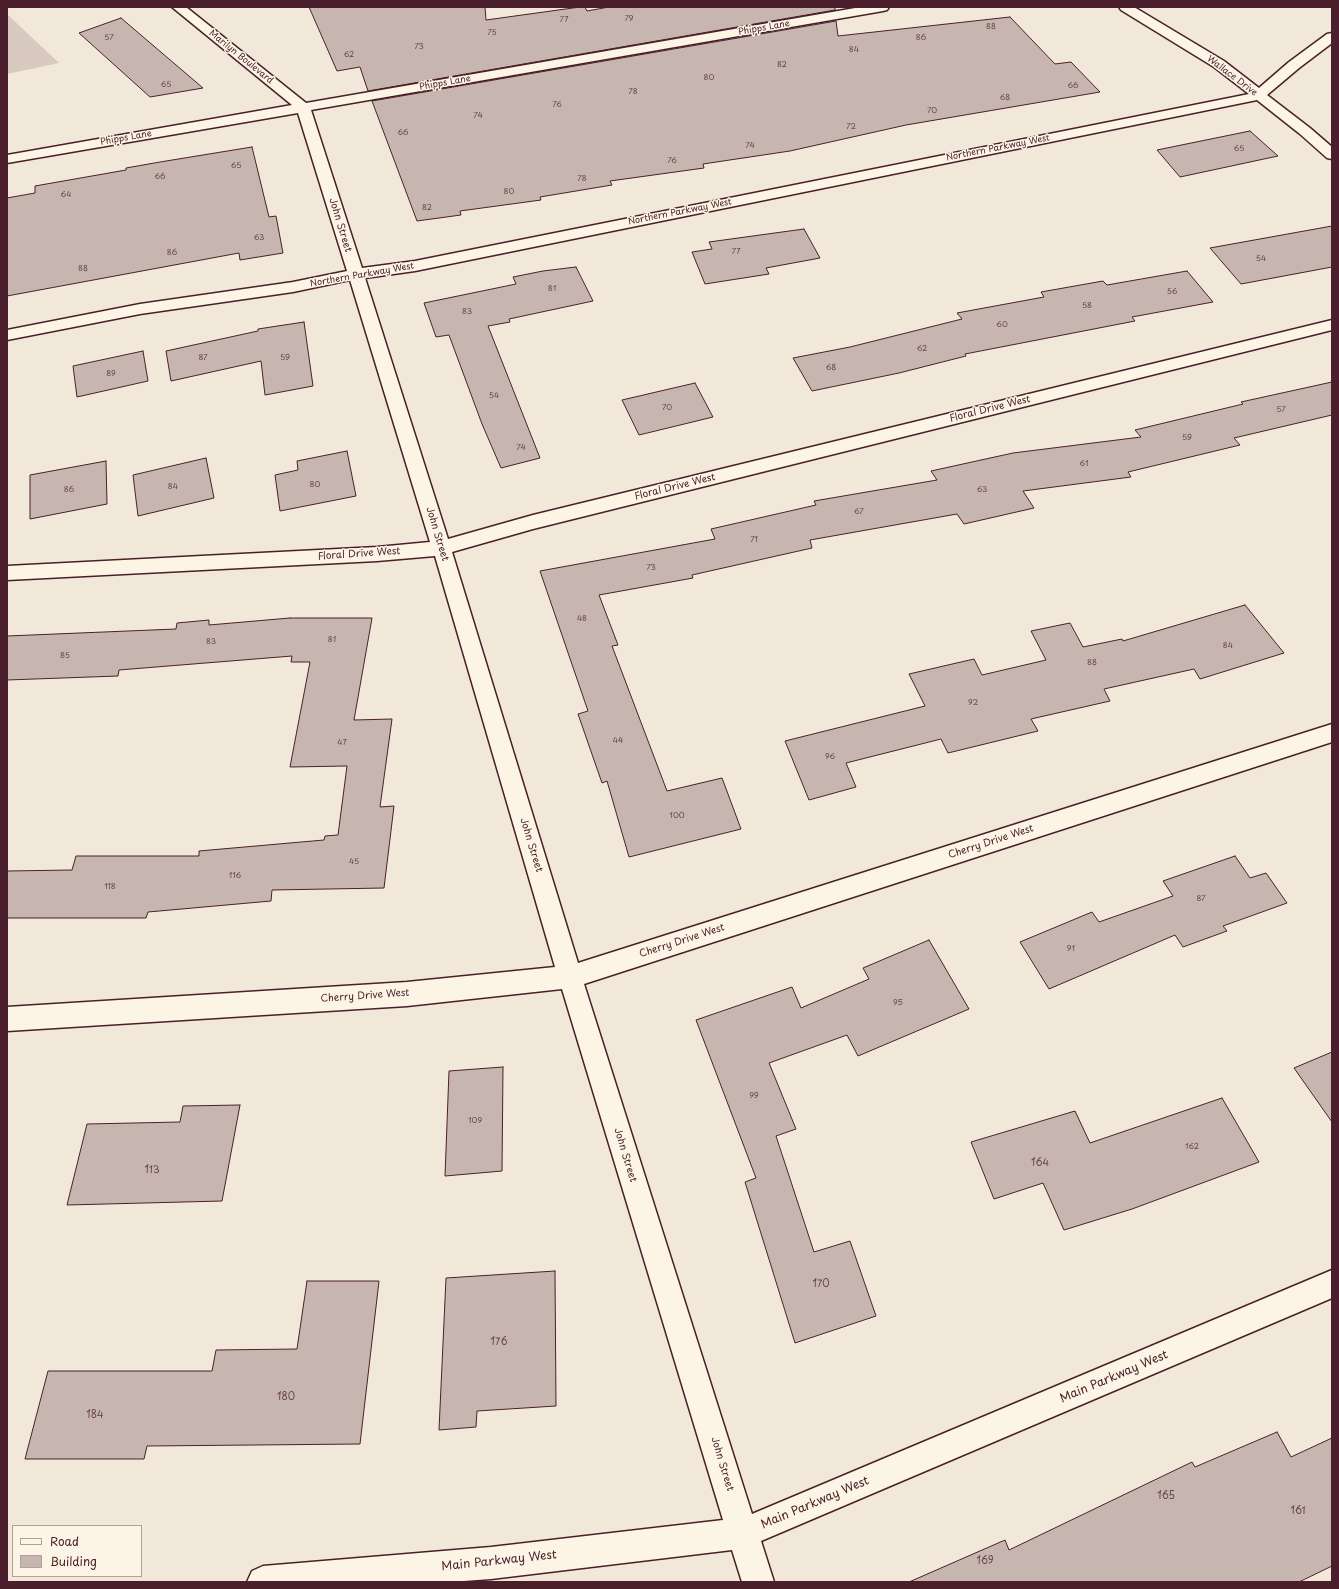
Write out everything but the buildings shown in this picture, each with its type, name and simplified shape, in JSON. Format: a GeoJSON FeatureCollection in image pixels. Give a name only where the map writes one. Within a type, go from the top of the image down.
{"type":"FeatureCollection","features":[{"type":"Feature","properties":{"kind":"street","name":"Marilyn Boulevard"},"geometry":{"type":"LineString","coordinates":[[178,7],[303,108]]}},
{"type":"Feature","properties":{"kind":"street","name":"Phipps Lane"},"geometry":{"type":"LineString","coordinates":[[7,159],[883,7]]}},
{"type":"Feature","properties":{"kind":"street","name":"Wallace Drive"},"geometry":{"type":"LineString","coordinates":[[1125,7],[1219,64],[1332,155]]}},
{"type":"Feature","properties":{"kind":"street","name":"Northern Parkway West"},"geometry":{"type":"LineString","coordinates":[[7,335],[140,309],[292,287],[356,274],[423,264],[1258,96],[1294,65],[1332,37]]}},
{"type":"Feature","properties":{"kind":"street","name":"John Street"},"geometry":{"type":"LineString","coordinates":[[303,108],[441,548],[570,977],[758,1582]]}},
{"type":"Feature","properties":{"kind":"street","name":"Floral Drive West"},"geometry":{"type":"LineString","coordinates":[[7,573],[377,554],[441,548],[533,522],[1332,326]]}},
{"type":"Feature","properties":{"kind":"street","name":"Cherry Drive West"},"geometry":{"type":"LineString","coordinates":[[7,1019],[407,994],[570,977],[1332,733]]}},
{"type":"Feature","properties":{"kind":"street","name":"Main Parkway West"},"geometry":{"type":"LineString","coordinates":[[263,1582],[491,1563],[743,1533],[1332,1284]]}},
{"type":"Feature","properties":{"kind":"shaded area"},"geometry":{"type":"Polygon","coordinates":[[[7,14],[59,63],[7,74],[7,14]]]}}]}
